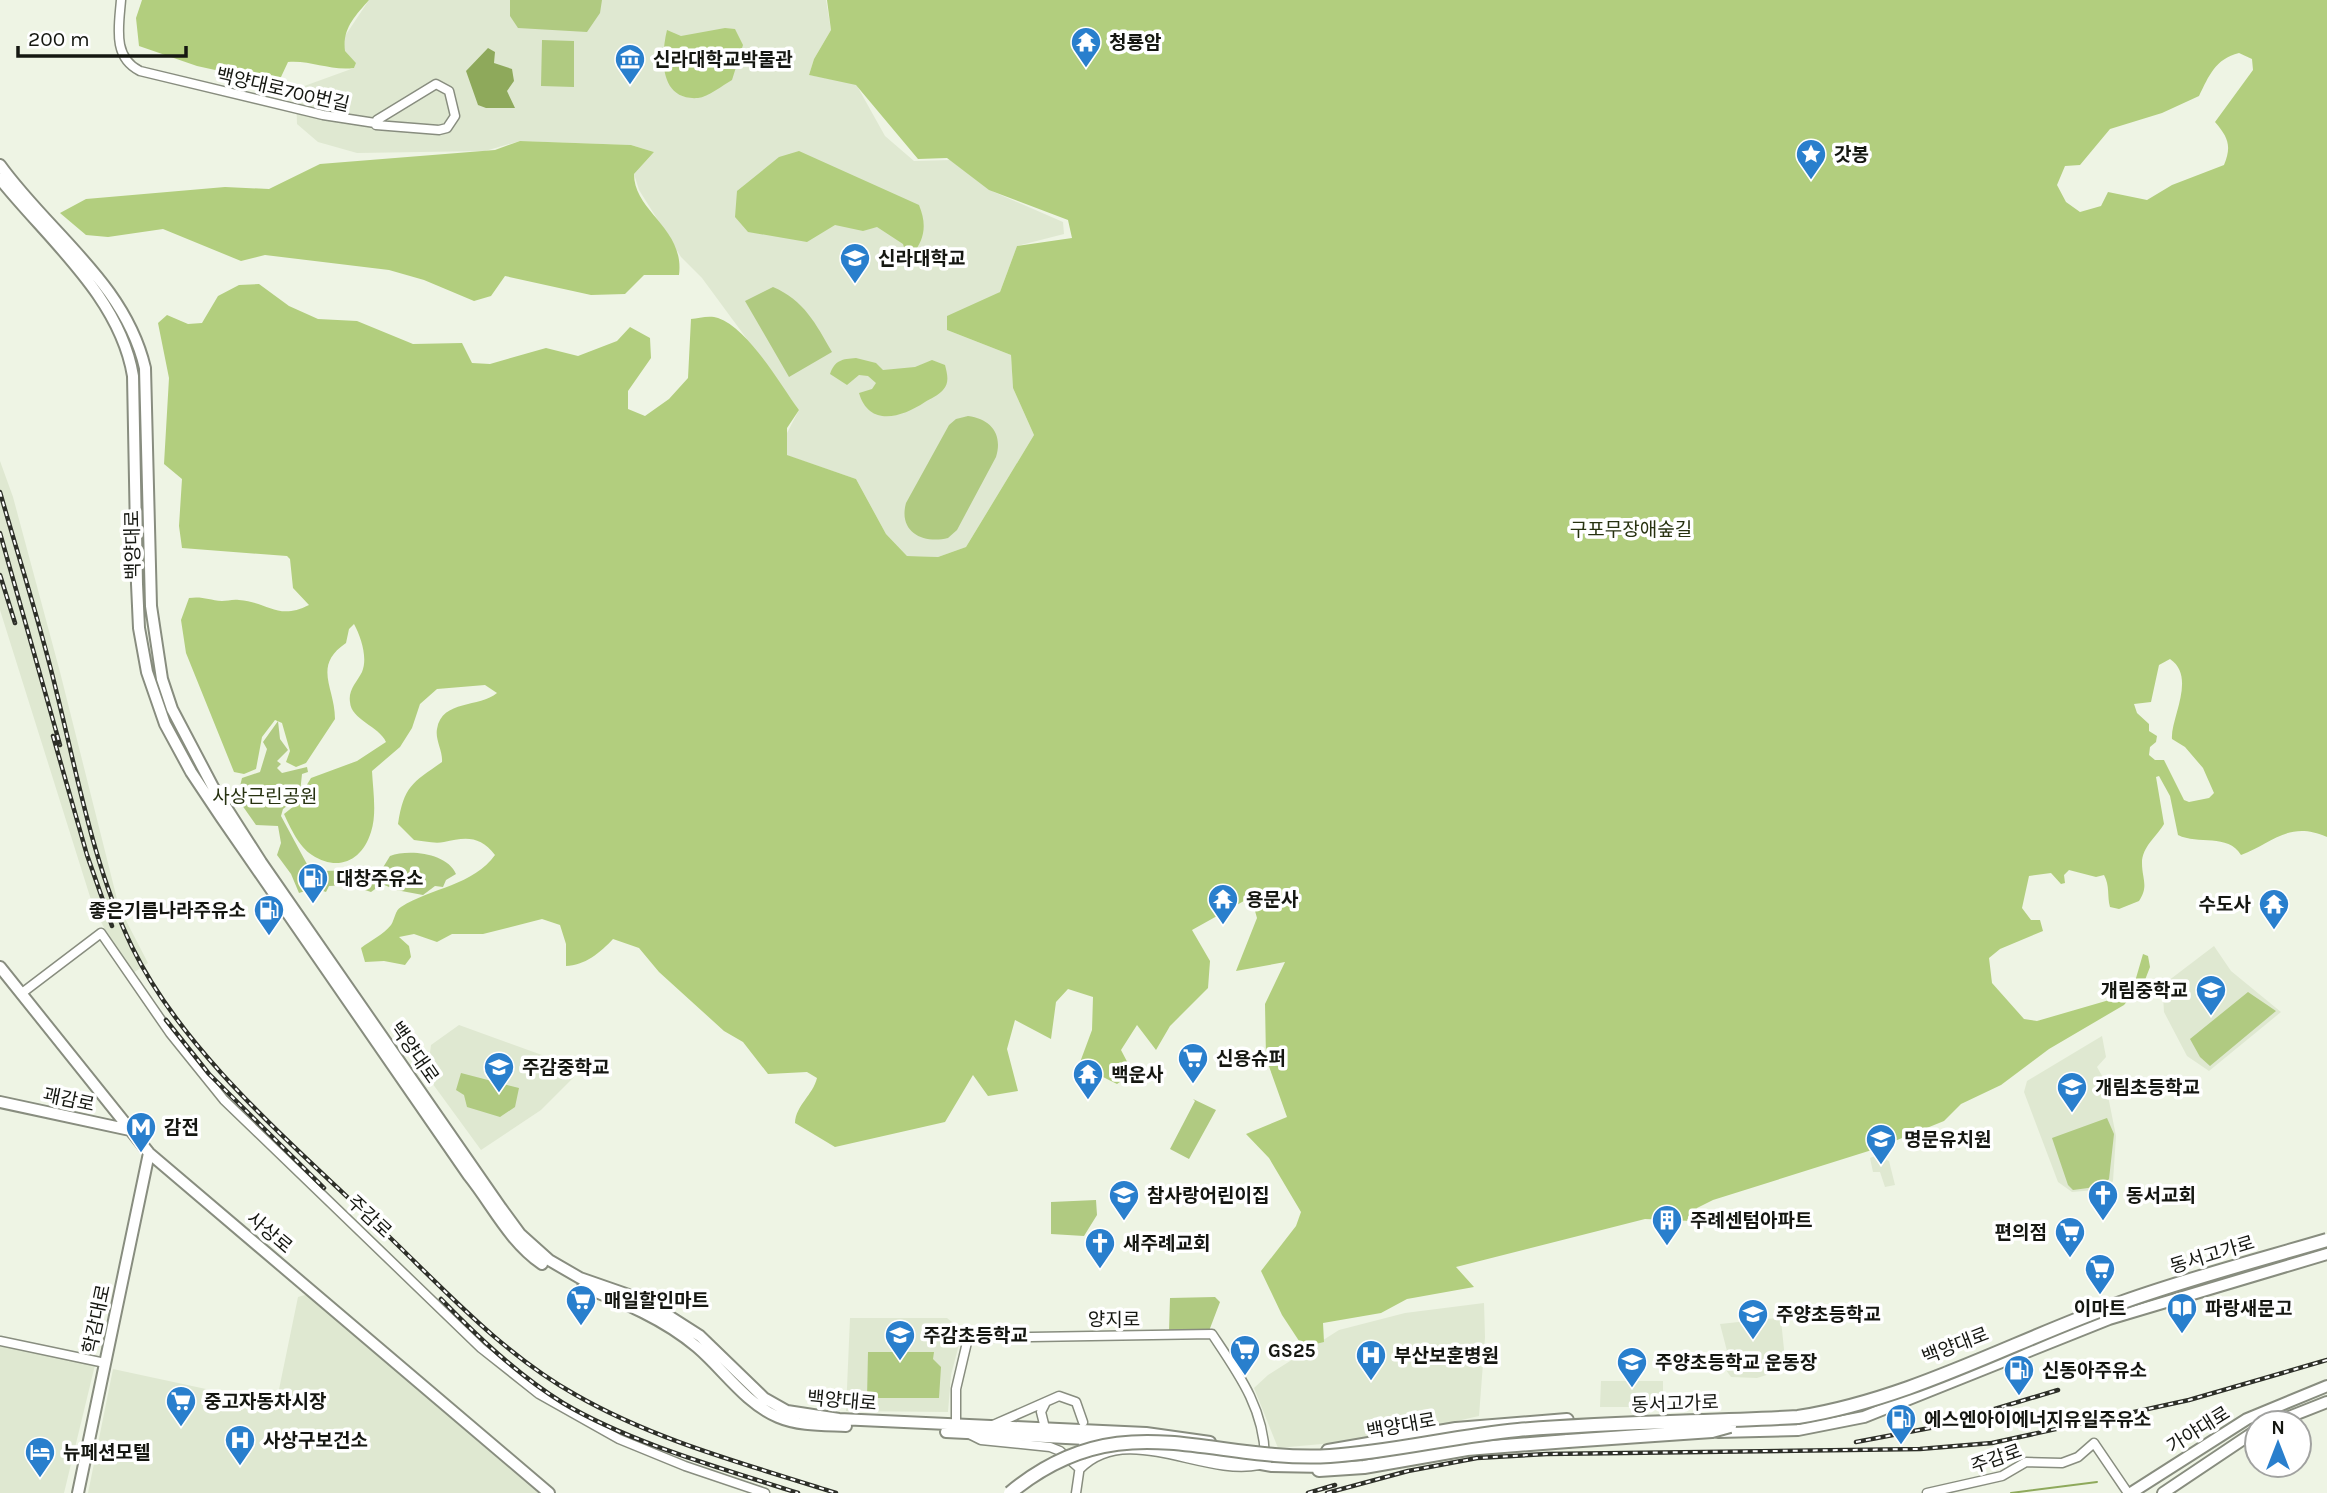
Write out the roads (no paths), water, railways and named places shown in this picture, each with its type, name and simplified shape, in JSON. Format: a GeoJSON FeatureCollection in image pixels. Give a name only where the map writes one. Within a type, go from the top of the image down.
{"type":"FeatureCollection","features":[{"type":"Feature","properties":{"kind":"highway","name":"동서고가로"},"geometry":{"type":"LineString","coordinates":[[1010,1493],[1067,1458],[1125,1442],[1182,1441],[1281,1455],[1331,1456],[1446,1438],[1654,1422],[1798,1417],[1855,1407],[2123,1302],[2327,1240]]}},
{"type":"Feature","properties":{"kind":"highway","name":"동서고가로"},"geometry":{"type":"LineString","coordinates":[[1020,1493],[1055,1471],[1090,1455],[1143,1446],[1176,1447],[1253,1459],[1329,1462],[1465,1441],[1798,1424],[1858,1413],[2127,1308],[2327,1247]]}},
{"type":"Feature","properties":{"kind":"highway"},"geometry":{"type":"LineString","coordinates":[[1322,1452],[1455,1429],[1532,1422],[1628,1417],[1654,1422]]}},
{"type":"Feature","properties":{"kind":"highway"},"geometry":{"type":"LineString","coordinates":[[1319,1470],[1364,1467],[1466,1449],[1712,1431],[1730,1426]]}},
{"type":"Feature","properties":{"kind":"main road","name":"백양대로"},"geometry":{"type":"LineString","coordinates":[[0,165],[117,299],[139,342],[145,368],[153,633],[162,679],[186,740],[261,862],[520,1234],[537,1251],[562,1269],[645,1302],[700,1336],[764,1398],[787,1411],[827,1418],[956,1429],[968,1434],[1149,1443],[1263,1465],[1294,1468],[1325,1467],[1459,1446],[1520,1440],[1798,1430],[1837,1424],[1901,1404],[2109,1320],[2327,1254]]}},
{"type":"Feature","properties":{"kind":"main road","name":"백양대로"},"geometry":{"type":"LineString","coordinates":[[0,179],[111,311],[128,347],[133,376],[139,628],[147,672],[165,724],[191,772],[507,1230],[525,1251],[559,1275],[669,1327],[696,1347],[750,1398],[777,1417],[803,1424],[956,1429],[1045,1428],[1171,1436],[1265,1452],[1294,1454],[1350,1451],[1513,1426],[1780,1416],[1811,1412],[1883,1391],[2128,1296],[2327,1234]]}},
{"type":"Feature","properties":{"kind":"main road","name":"사상로"},"geometry":{"type":"LineString","coordinates":[[0,967],[149,1153],[549,1493]]}},
{"type":"Feature","properties":{"kind":"main road","name":"괘감로"},"geometry":{"type":"LineString","coordinates":[[0,1102],[130,1130]]}},
{"type":"Feature","properties":{"kind":"main road","name":"학감대로"},"geometry":{"type":"LineString","coordinates":[[78,1493],[149,1153]]}},
{"type":"Feature","properties":{"kind":"main road","name":"가야대로"},"geometry":{"type":"LineString","coordinates":[[2129,1493],[2247,1419],[2327,1386]]}},
{"type":"Feature","properties":{"kind":"main road"},"geometry":{"type":"LineString","coordinates":[[2309,1409],[2327,1402]]}},
{"type":"Feature","properties":{"kind":"main road","name":"가야대로"},"geometry":{"type":"LineString","coordinates":[[2164,1493],[2243,1439]]}},
{"type":"Feature","properties":{"kind":"main road"},"geometry":{"type":"LineString","coordinates":[[1294,1454],[1322,1452]]}},
{"type":"Feature","properties":{"kind":"main road"},"geometry":{"type":"LineString","coordinates":[[1294,1468],[1319,1470]]}},
{"type":"Feature","properties":{"kind":"street","name":"백양대로700번길"},"geometry":{"type":"LineString","coordinates":[[121,0],[118,35],[123,55],[130,66],[140,71],[323,115],[375,123],[380,127],[447,128],[455,116],[449,91],[444,86],[430,86],[375,123]]}},
{"type":"Feature","properties":{"kind":"street","name":"주감로"},"geometry":{"type":"LineString","coordinates":[[22,993],[101,933],[170,1033],[224,1100],[481,1348],[539,1394],[619,1440],[765,1493]]}},
{"type":"Feature","properties":{"kind":"street","name":"양지로"},"geometry":{"type":"LineString","coordinates":[[956,1429],[956,1389],[968,1338],[1212,1334],[1249,1388],[1265,1436],[1263,1465]]}},
{"type":"Feature","properties":{"kind":"street"},"geometry":{"type":"LineString","coordinates":[[0,1341],[105,1363]]}},
{"type":"Feature","properties":{"kind":"street"},"geometry":{"type":"LineString","coordinates":[[987,1427],[1051,1397],[1059,1396],[1076,1402],[1083,1422]]}},
{"type":"Feature","properties":{"kind":"street"},"geometry":{"type":"LineString","coordinates":[[1045,1428],[1041,1412],[1051,1397]]}},
{"type":"Feature","properties":{"kind":"street"},"geometry":{"type":"LineString","coordinates":[[968,1434],[985,1441],[1050,1447],[1060,1451],[1080,1469]]}},
{"type":"Feature","properties":{"kind":"street","name":"주감로"},"geometry":{"type":"LineString","coordinates":[[1927,1493],[2002,1476],[2026,1462],[2062,1463],[2078,1457],[2094,1443],[2129,1493]]}},
{"type":"Feature","properties":{"kind":"street"},"geometry":{"type":"LineString","coordinates":[[1076,1493],[1083,1445]]}},
{"type":"Feature","properties":{"kind":"street"},"geometry":{"type":"LineString","coordinates":[[1080,1469],[1091,1458],[1106,1451],[1150,1452],[1243,1468],[1263,1465]]}},
{"type":"Feature","properties":{"kind":"waterway"},"geometry":{"type":"LineString","coordinates":[[2011,1493],[2097,1482]]}},
{"type":"Feature","properties":{"kind":"railway"},"geometry":{"type":"LineString","coordinates":[[0,492],[44,643],[88,822],[107,886],[132,947],[154,986],[181,1025],[211,1061],[278,1131],[449,1296],[497,1339],[549,1378],[607,1411],[670,1439],[836,1493]]}},
{"type":"Feature","properties":{"kind":"railway"},"geometry":{"type":"LineString","coordinates":[[0,533],[60,745]]}},
{"type":"Feature","properties":{"kind":"railway"},"geometry":{"type":"LineString","coordinates":[[0,575],[15,623]]}},
{"type":"Feature","properties":{"kind":"railway"},"geometry":{"type":"LineString","coordinates":[[53,736],[87,855],[112,926]]}},
{"type":"Feature","properties":{"kind":"railway"},"geometry":{"type":"LineString","coordinates":[[166,1020],[209,1074],[324,1188]]}},
{"type":"Feature","properties":{"kind":"railway"},"geometry":{"type":"LineString","coordinates":[[441,1299],[514,1368],[563,1403],[647,1443],[798,1493]]}},
{"type":"Feature","properties":{"kind":"railway"},"geometry":{"type":"LineString","coordinates":[[1327,1493],[1408,1471],[1477,1458],[1547,1454],[1920,1449],[1992,1443],[2189,1400],[2327,1360]]}},
{"type":"Feature","properties":{"kind":"railway"},"geometry":{"type":"LineString","coordinates":[[1856,1442],[1935,1427],[2058,1390]]}},
{"type":"Feature","properties":{"kind":"railway"},"geometry":{"type":"LineString","coordinates":[[1308,1493],[1335,1485]]}},
{"type":"Feature","properties":{"kind":"place","name":"청룡암"},"geometry":{"type":"Point","coordinates":[1086,69]}},
{"type":"Feature","properties":{"kind":"place","name":"신라대학교박물관"},"geometry":{"type":"Point","coordinates":[630,86]}},
{"type":"Feature","properties":{"kind":"place","name":"갓봉"},"geometry":{"type":"Point","coordinates":[1811,181]}},
{"type":"Feature","properties":{"kind":"place","name":"신라대학교"},"geometry":{"type":"Point","coordinates":[855,285]}},
{"type":"Feature","properties":{"kind":"place","name":"대창주유소"},"geometry":{"type":"Point","coordinates":[313,905]}},
{"type":"Feature","properties":{"kind":"place","name":"용문사"},"geometry":{"type":"Point","coordinates":[1223,926]}},
{"type":"Feature","properties":{"kind":"place","name":"수도사"},"geometry":{"type":"Point","coordinates":[2274,931]}},
{"type":"Feature","properties":{"kind":"place","name":"좋은기름나라주유소"},"geometry":{"type":"Point","coordinates":[269,937]}},
{"type":"Feature","properties":{"kind":"place","name":"개림중학교"},"geometry":{"type":"Point","coordinates":[2211,1017]}},
{"type":"Feature","properties":{"kind":"place","name":"신용슈퍼"},"geometry":{"type":"Point","coordinates":[1193,1085]}},
{"type":"Feature","properties":{"kind":"place","name":"주감중학교"},"geometry":{"type":"Point","coordinates":[499,1094]}},
{"type":"Feature","properties":{"kind":"place","name":"백운사"},"geometry":{"type":"Point","coordinates":[1088,1101]}},
{"type":"Feature","properties":{"kind":"place","name":"개림초등학교"},"geometry":{"type":"Point","coordinates":[2072,1114]}},
{"type":"Feature","properties":{"kind":"place","name":"감전"},"geometry":{"type":"Point","coordinates":[141,1154]}},
{"type":"Feature","properties":{"kind":"place","name":"명문유치원"},"geometry":{"type":"Point","coordinates":[1881,1166]}},
{"type":"Feature","properties":{"kind":"place","name":"참사랑어린이집"},"geometry":{"type":"Point","coordinates":[1124,1222]}},
{"type":"Feature","properties":{"kind":"place","name":"동서교회"},"geometry":{"type":"Point","coordinates":[2103,1222]}},
{"type":"Feature","properties":{"kind":"place","name":"주례센텀아파트"},"geometry":{"type":"Point","coordinates":[1667,1247]}},
{"type":"Feature","properties":{"kind":"place","name":"편의점"},"geometry":{"type":"Point","coordinates":[2070,1259]}},
{"type":"Feature","properties":{"kind":"place","name":"새주례교회"},"geometry":{"type":"Point","coordinates":[1100,1270]}},
{"type":"Feature","properties":{"kind":"place","name":"이마트"},"geometry":{"type":"Point","coordinates":[2100,1296]}},
{"type":"Feature","properties":{"kind":"place","name":"매일할인마트"},"geometry":{"type":"Point","coordinates":[581,1327]}},
{"type":"Feature","properties":{"kind":"place","name":"파랑새문고"},"geometry":{"type":"Point","coordinates":[2182,1335]}},
{"type":"Feature","properties":{"kind":"place","name":"주양초등학교"},"geometry":{"type":"Point","coordinates":[1753,1341]}},
{"type":"Feature","properties":{"kind":"place","name":"주감초등학교"},"geometry":{"type":"Point","coordinates":[900,1362]}},
{"type":"Feature","properties":{"kind":"place","name":"GS25"},"geometry":{"type":"Point","coordinates":[1245,1377]}},
{"type":"Feature","properties":{"kind":"place","name":"부산보훈병원"},"geometry":{"type":"Point","coordinates":[1371,1382]}},
{"type":"Feature","properties":{"kind":"place","name":"주양초등학교 운동장"},"geometry":{"type":"Point","coordinates":[1632,1389]}},
{"type":"Feature","properties":{"kind":"place","name":"신동아주유소"},"geometry":{"type":"Point","coordinates":[2019,1397]}},
{"type":"Feature","properties":{"kind":"place","name":"중고자동차시장"},"geometry":{"type":"Point","coordinates":[181,1428]}},
{"type":"Feature","properties":{"kind":"place","name":"에스엔아이에너지유일주유소"},"geometry":{"type":"Point","coordinates":[1901,1446]}},
{"type":"Feature","properties":{"kind":"place","name":"사상구보건소"},"geometry":{"type":"Point","coordinates":[240,1467]}},
{"type":"Feature","properties":{"kind":"place","name":"뉴페션모텔"},"geometry":{"type":"Point","coordinates":[40,1479]}},
{"type":"Feature","properties":{"kind":"park label","name":"구포무장애숲길"},"geometry":{"type":"Point","coordinates":[1631,529]}},
{"type":"Feature","properties":{"kind":"park label","name":"사상근린공원"},"geometry":{"type":"Point","coordinates":[265,796]}}]}
